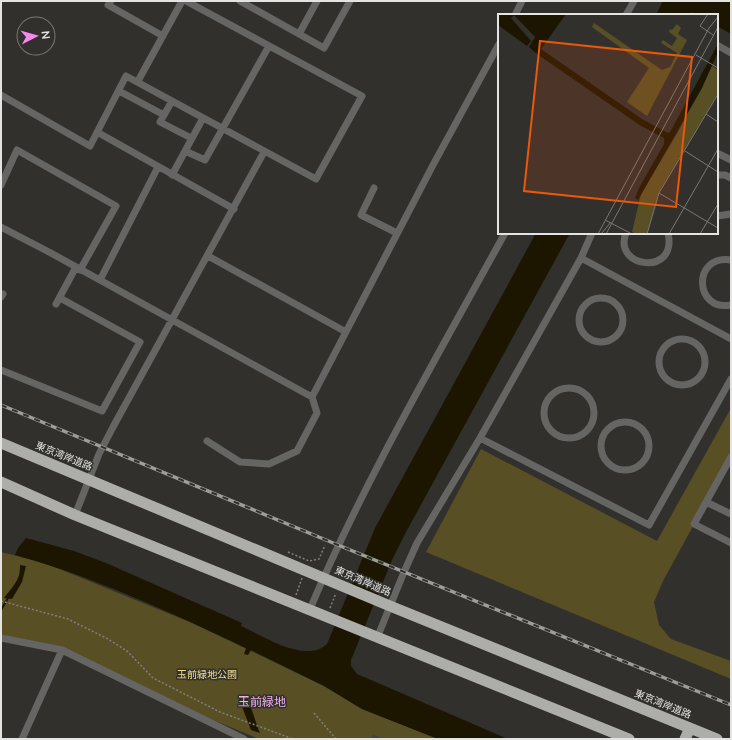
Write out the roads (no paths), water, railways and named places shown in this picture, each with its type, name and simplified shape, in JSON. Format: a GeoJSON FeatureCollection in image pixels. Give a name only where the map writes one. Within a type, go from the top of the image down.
{"type":"FeatureCollection","features":[{"type":"Feature","properties":{"kind":"highway","name":"東京湾岸道路"},"geometry":{"type":"LineString","coordinates":[[1,443],[307,566],[324,577],[390,606],[717,739]]}},
{"type":"Feature","properties":{"kind":"highway"},"geometry":{"type":"LineString","coordinates":[[1,482],[75,515],[629,739]]}},
{"type":"Feature","properties":{"kind":"highway"},"geometry":{"type":"LineString","coordinates":[[685,739],[690,728]]}},
{"type":"Feature","properties":{"kind":"street"},"geometry":{"type":"LineString","coordinates":[[111,1],[108,5],[163,36]]}},
{"type":"Feature","properties":{"kind":"street"},"geometry":{"type":"LineString","coordinates":[[138,81],[182,1]]}},
{"type":"Feature","properties":{"kind":"street"},"geometry":{"type":"LineString","coordinates":[[1,95],[90,146],[126,76],[138,81],[264,152],[316,179],[362,96],[186,1]]}},
{"type":"Feature","properties":{"kind":"street"},"geometry":{"type":"LineString","coordinates":[[240,1],[324,48],[350,1]]}},
{"type":"Feature","properties":{"kind":"street"},"geometry":{"type":"LineString","coordinates":[[300,34],[317,1]]}},
{"type":"Feature","properties":{"kind":"street"},"geometry":{"type":"LineString","coordinates":[[516,14],[522,1]]}},
{"type":"Feature","properties":{"kind":"street"},"geometry":{"type":"LineString","coordinates":[[627,14],[634,1]]}},
{"type":"Feature","properties":{"kind":"street"},"geometry":{"type":"LineString","coordinates":[[185,150],[205,160],[269,46]]}},
{"type":"Feature","properties":{"kind":"street"},"geometry":{"type":"LineString","coordinates":[[207,441],[240,462],[269,464],[297,451],[317,414],[312,397],[397,233],[498,46]]}},
{"type":"Feature","properties":{"kind":"street"},"geometry":{"type":"LineString","coordinates":[[718,46],[731,53]]}},
{"type":"Feature","properties":{"kind":"street"},"geometry":{"type":"LineString","coordinates":[[119,91],[164,115]]}},
{"type":"Feature","properties":{"kind":"street"},"geometry":{"type":"LineString","coordinates":[[172,100],[160,122],[192,138]]}},
{"type":"Feature","properties":{"kind":"street"},"geometry":{"type":"LineString","coordinates":[[172,174],[203,118]]}},
{"type":"Feature","properties":{"kind":"street"},"geometry":{"type":"LineString","coordinates":[[97,132],[234,209]]}},
{"type":"Feature","properties":{"kind":"street"},"geometry":{"type":"LineString","coordinates":[[1,185],[17,150],[116,206],[58,301],[140,342],[102,411],[1,370]]}},
{"type":"Feature","properties":{"kind":"street"},"geometry":{"type":"LineString","coordinates":[[75,515],[89,479],[110,434],[264,152]]}},
{"type":"Feature","properties":{"kind":"street"},"geometry":{"type":"LineString","coordinates":[[718,154],[731,160]]}},
{"type":"Feature","properties":{"kind":"street"},"geometry":{"type":"LineString","coordinates":[[100,280],[158,166]]}},
{"type":"Feature","properties":{"kind":"street"},"geometry":{"type":"LineString","coordinates":[[718,175],[726,175],[731,178]]}},
{"type":"Feature","properties":{"kind":"street"},"geometry":{"type":"LineString","coordinates":[[374,188],[361,215],[397,233]]}},
{"type":"Feature","properties":{"kind":"street"},"geometry":{"type":"LineString","coordinates":[[718,216],[731,214]]}},
{"type":"Feature","properties":{"kind":"street"},"geometry":{"type":"LineString","coordinates":[[1,227],[312,397]]}},
{"type":"Feature","properties":{"kind":"street"},"geometry":{"type":"LineString","coordinates":[[310,609],[338,545],[405,414],[504,234]]}},
{"type":"Feature","properties":{"kind":"street"},"geometry":{"type":"LineString","coordinates":[[377,638],[417,543],[480,438],[581,258],[592,234]]}},
{"type":"Feature","properties":{"kind":"street"},"geometry":{"type":"LineString","coordinates":[[626,234],[624,242],[631,256],[639,262],[647,263],[659,260],[665,254],[669,248],[668,234]]}},
{"type":"Feature","properties":{"kind":"street"},"geometry":{"type":"LineString","coordinates":[[208,256],[346,332]]}},
{"type":"Feature","properties":{"kind":"street"},"geometry":{"type":"LineString","coordinates":[[581,258],[731,339]]}},
{"type":"Feature","properties":{"kind":"street"},"geometry":{"type":"LineString","coordinates":[[731,260],[719,260],[712,264],[703,274],[702,282],[703,290],[712,302],[719,305],[731,305]]}},
{"type":"Feature","properties":{"kind":"street"},"geometry":{"type":"LineString","coordinates":[[602,297],[610,299],[621,309],[624,324],[620,332],[608,341],[593,341],[584,334],[580,327],[580,312],[584,305],[594,298],[602,297]]}},
{"type":"Feature","properties":{"kind":"street"},"geometry":{"type":"LineString","coordinates":[[687,339],[694,342],[702,350],[705,366],[702,373],[692,383],[685,385],[671,382],[661,372],[659,364],[661,351],[673,340],[687,339]]}},
{"type":"Feature","properties":{"kind":"street"},"geometry":{"type":"LineString","coordinates":[[480,438],[649,525],[731,379]]}},
{"type":"Feature","properties":{"kind":"street"},"geometry":{"type":"LineString","coordinates":[[561,389],[576,389],[584,393],[592,403],[594,412],[593,420],[584,434],[576,438],[564,439],[556,435],[546,424],[543,412],[545,404],[553,393],[561,389]]}},
{"type":"Feature","properties":{"kind":"street"},"geometry":{"type":"LineString","coordinates":[[630,422],[638,425],[647,436],[649,445],[648,453],[638,466],[630,470],[621,470],[613,468],[603,458],[600,441],[607,429],[614,424],[630,422]]}},
{"type":"Feature","properties":{"kind":"street"},"geometry":{"type":"LineString","coordinates":[[731,457],[694,524],[731,543]]}},
{"type":"Feature","properties":{"kind":"street"},"geometry":{"type":"LineString","coordinates":[[723,471],[731,475]]}},
{"type":"Feature","properties":{"kind":"street"},"geometry":{"type":"LineString","coordinates":[[706,502],[731,514]]}},
{"type":"Feature","properties":{"kind":"street"},"geometry":{"type":"LineString","coordinates":[[1,638],[62,650],[244,739]]}},
{"type":"Feature","properties":{"kind":"street"},"geometry":{"type":"LineString","coordinates":[[22,739],[62,650]]}},
{"type":"Feature","properties":{"kind":"waterway"},"geometry":{"type":"LineString","coordinates":[[1,610],[8,598]]}},
{"type":"Feature","properties":{"kind":"railway"},"geometry":{"type":"LineString","coordinates":[[1,405],[338,545],[731,705]]}},
{"type":"Feature","properties":{"kind":"district","name":"玉前緑地"},"geometry":{"type":"Point","coordinates":[262,701]}},
{"type":"Feature","properties":{"kind":"park label","name":"玉前緑地公園"},"geometry":{"type":"Point","coordinates":[207,674]}}]}
